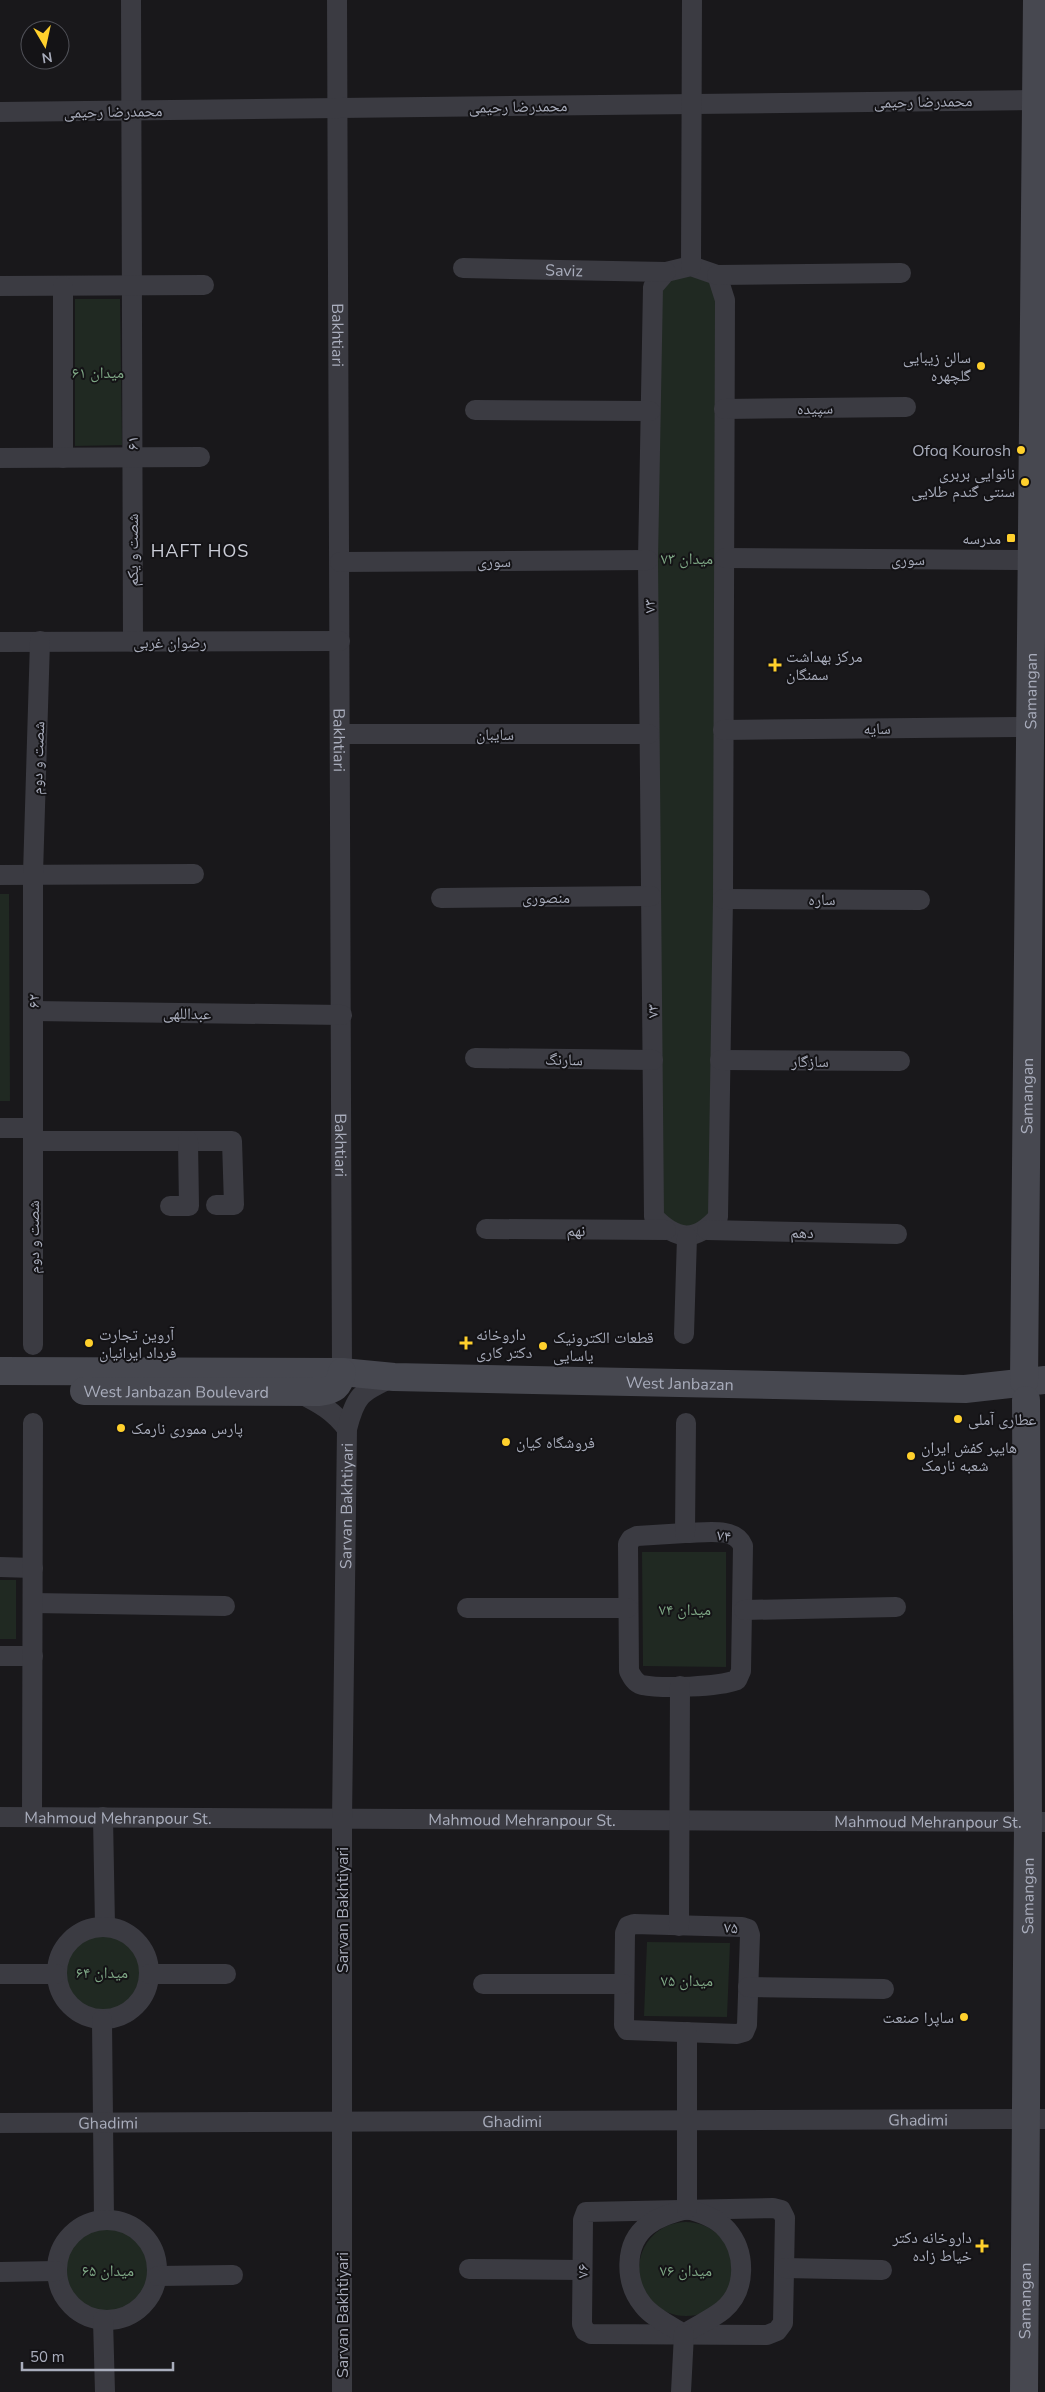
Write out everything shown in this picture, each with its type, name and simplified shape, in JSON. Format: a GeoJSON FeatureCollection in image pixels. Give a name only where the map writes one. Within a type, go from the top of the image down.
{"type":"FeatureCollection","features":[{"type":"Feature","properties":{"kind":"main road","name":"Samangan"},"geometry":{"type":"LineString","coordinates":[[1024,2392],[1035,2119],[1037,926],[1030,727],[1040,228],[1036,100],[1037,0]]}},
{"type":"Feature","properties":{"kind":"main road","name":"West Janbazan"},"geometry":{"type":"LineString","coordinates":[[0,1371],[342,1372],[394,1377],[1035,1391]]}},
{"type":"Feature","properties":{"kind":"main road","name":"West Janbazan Boulevard"},"geometry":{"type":"LineString","coordinates":[[0,1390],[298,1392],[333,1390],[340,1384],[342,1372]]}},
{"type":"Feature","properties":{"kind":"street"},"geometry":{"type":"LineString","coordinates":[[131,0],[132,285]]}},
{"type":"Feature","properties":{"kind":"street","name":"Bakhtiari"},"geometry":{"type":"LineString","coordinates":[[337,0],[342,1372]]}},
{"type":"Feature","properties":{"kind":"street"},"geometry":{"type":"LineString","coordinates":[[691,266],[692,0]]}},
{"type":"Feature","properties":{"kind":"street","name":"محمدرضا رحیمی"},"geometry":{"type":"LineString","coordinates":[[0,112],[1036,100]]}},
{"type":"Feature","properties":{"kind":"street"},"geometry":{"type":"LineString","coordinates":[[666,272],[691,266],[717,275],[901,273]]}},
{"type":"Feature","properties":{"kind":"street","name":"Saviz"},"geometry":{"type":"LineString","coordinates":[[463,268],[666,272]]}},
{"type":"Feature","properties":{"kind":"street","name":"۷۳"},"geometry":{"type":"LineString","coordinates":[[666,272],[653,287],[648,560],[654,1217],[666,1230]]}},
{"type":"Feature","properties":{"kind":"street"},"geometry":{"type":"LineString","coordinates":[[666,1230],[687,1237],[707,1230],[718,1217],[723,899],[725,300],[717,275]]}},
{"type":"Feature","properties":{"kind":"street","name":"۶۱"},"geometry":{"type":"LineString","coordinates":[[0,458],[132,458],[132,285]]}},
{"type":"Feature","properties":{"kind":"street"},"geometry":{"type":"LineString","coordinates":[[0,286],[204,285]]}},
{"type":"Feature","properties":{"kind":"street"},"geometry":{"type":"LineString","coordinates":[[63,286],[63,458]]}},
{"type":"Feature","properties":{"kind":"street","name":"سپیده"},"geometry":{"type":"LineString","coordinates":[[724,409],[906,407]]}},
{"type":"Feature","properties":{"kind":"street"},"geometry":{"type":"LineString","coordinates":[[475,410],[650,411]]}},
{"type":"Feature","properties":{"kind":"street"},"geometry":{"type":"LineString","coordinates":[[132,458],[200,458]]}},
{"type":"Feature","properties":{"kind":"street","name":"شصت و یکم"},"geometry":{"type":"LineString","coordinates":[[132,458],[132,642]]}},
{"type":"Feature","properties":{"kind":"street","name":"سوری"},"geometry":{"type":"LineString","coordinates":[[725,558],[1032,560]]}},
{"type":"Feature","properties":{"kind":"street","name":"سوری"},"geometry":{"type":"LineString","coordinates":[[340,562],[648,560]]}},
{"type":"Feature","properties":{"kind":"street","name":"شصت و دوم"},"geometry":{"type":"LineString","coordinates":[[33,874],[40,641]]}},
{"type":"Feature","properties":{"kind":"street","name":"رضوان غربی"},"geometry":{"type":"LineString","coordinates":[[0,642],[340,641]]}},
{"type":"Feature","properties":{"kind":"street","name":"سایه"},"geometry":{"type":"LineString","coordinates":[[723,730],[1030,727]]}},
{"type":"Feature","properties":{"kind":"street","name":"سایبان"},"geometry":{"type":"LineString","coordinates":[[340,734],[649,734]]}},
{"type":"Feature","properties":{"kind":"street","name":"۶۲"},"geometry":{"type":"LineString","coordinates":[[33,874],[33,1134]]}},
{"type":"Feature","properties":{"kind":"street"},"geometry":{"type":"LineString","coordinates":[[0,875],[194,874]]}},
{"type":"Feature","properties":{"kind":"street","name":"منصوری"},"geometry":{"type":"LineString","coordinates":[[441,898],[651,896]]}},
{"type":"Feature","properties":{"kind":"street","name":"ساره"},"geometry":{"type":"LineString","coordinates":[[723,899],[920,900]]}},
{"type":"Feature","properties":{"kind":"street","name":"عبداللهی"},"geometry":{"type":"LineString","coordinates":[[33,1011],[342,1015]]}},
{"type":"Feature","properties":{"kind":"street","name":"سارنگ"},"geometry":{"type":"LineString","coordinates":[[475,1058],[653,1060]]}},
{"type":"Feature","properties":{"kind":"street","name":"سازگار"},"geometry":{"type":"LineString","coordinates":[[720,1060],[900,1061]]}},
{"type":"Feature","properties":{"kind":"street"},"geometry":{"type":"LineString","coordinates":[[0,1128],[33,1134],[188,1141],[232,1141],[234,1205],[216,1205]]}},
{"type":"Feature","properties":{"kind":"street","name":"شصت و دوم"},"geometry":{"type":"LineString","coordinates":[[33,1134],[33,1345]]}},
{"type":"Feature","properties":{"kind":"street"},"geometry":{"type":"LineString","coordinates":[[170,1206],[189,1206],[188,1141]]}},
{"type":"Feature","properties":{"kind":"street","name":"نهم"},"geometry":{"type":"LineString","coordinates":[[486,1229],[666,1230]]}},
{"type":"Feature","properties":{"kind":"street","name":"دهم"},"geometry":{"type":"LineString","coordinates":[[707,1230],[896,1234]]}},
{"type":"Feature","properties":{"kind":"street"},"geometry":{"type":"LineString","coordinates":[[684,1334],[687,1237]]}},
{"type":"Feature","properties":{"kind":"street","name":"West Janbazan"},"geometry":{"type":"LineString","coordinates":[[347,1429],[352,1410],[362,1393],[394,1377]]}},
{"type":"Feature","properties":{"kind":"street"},"geometry":{"type":"LineString","coordinates":[[298,1392],[324,1405],[338,1416],[347,1429]]}},
{"type":"Feature","properties":{"kind":"street"},"geometry":{"type":"LineString","coordinates":[[32,1817],[33,1423]]}},
{"type":"Feature","properties":{"kind":"street"},"geometry":{"type":"LineString","coordinates":[[684,1533],[686,1423]]}},
{"type":"Feature","properties":{"kind":"street","name":"Sarvan Bakhtiyari"},"geometry":{"type":"LineString","coordinates":[[342,2392],[342,1819],[347,1429]]}},
{"type":"Feature","properties":{"kind":"street","name":"۷۴"},"geometry":{"type":"LineString","coordinates":[[684,1533],[732,1534],[740,1537],[743,1546],[744,1610],[741,1671],[737,1680],[728,1684],[641,1685],[634,1680],[629,1671],[628,1544],[631,1539],[637,1536],[684,1533]]}},
{"type":"Feature","properties":{"kind":"street"},"geometry":{"type":"LineString","coordinates":[[0,1567],[33,1568]]}},
{"type":"Feature","properties":{"kind":"street"},"geometry":{"type":"LineString","coordinates":[[33,1603],[225,1606]]}},
{"type":"Feature","properties":{"kind":"street"},"geometry":{"type":"LineString","coordinates":[[744,1610],[896,1607]]}},
{"type":"Feature","properties":{"kind":"street"},"geometry":{"type":"LineString","coordinates":[[467,1608],[628,1608]]}},
{"type":"Feature","properties":{"kind":"street"},"geometry":{"type":"LineString","coordinates":[[0,1656],[33,1656]]}},
{"type":"Feature","properties":{"kind":"street"},"geometry":{"type":"LineString","coordinates":[[679,1926],[681,1820],[680,1686]]}},
{"type":"Feature","properties":{"kind":"street","name":"Mahmoud Mehranpour St."},"geometry":{"type":"LineString","coordinates":[[0,1817],[1036,1822]]}},
{"type":"Feature","properties":{"kind":"street"},"geometry":{"type":"LineString","coordinates":[[103,1817],[105,1926]]}},
{"type":"Feature","properties":{"kind":"street","name":"۷۵"},"geometry":{"type":"LineString","coordinates":[[634,1924],[679,1926],[742,1927],[748,1930],[750,1935],[747,2025],[744,2032],[737,2034],[627,2030],[624,2025],[624,1984],[625,1933],[628,1926],[634,1924]]}},
{"type":"Feature","properties":{"kind":"street"},"geometry":{"type":"LineString","coordinates":[[105,1926],[121,1930],[134,1938],[144,1951],[149,1966],[149,1982],[143,1997],[133,2009],[120,2016],[102,2020],[90,2018],[77,2012],[66,2002],[58,1988],[56,1974],[58,1959],[64,1946],[75,1935],[89,1928],[105,1926]]}},
{"type":"Feature","properties":{"kind":"street"},"geometry":{"type":"LineString","coordinates":[[0,1974],[56,1974]]}},
{"type":"Feature","properties":{"kind":"street"},"geometry":{"type":"LineString","coordinates":[[149,1974],[226,1974]]}},
{"type":"Feature","properties":{"kind":"street"},"geometry":{"type":"LineString","coordinates":[[483,1984],[624,1984]]}},
{"type":"Feature","properties":{"kind":"street"},"geometry":{"type":"LineString","coordinates":[[748,1987],[884,1989]]}},
{"type":"Feature","properties":{"kind":"street"},"geometry":{"type":"LineString","coordinates":[[102,2020],[104,2220]]}},
{"type":"Feature","properties":{"kind":"street"},"geometry":{"type":"LineString","coordinates":[[687,2032],[687,2209]]}},
{"type":"Feature","properties":{"kind":"street","name":"Ghadimi"},"geometry":{"type":"LineString","coordinates":[[0,2123],[1035,2119]]}},
{"type":"Feature","properties":{"kind":"street","name":"۷۶"},"geometry":{"type":"LineString","coordinates":[[773,2208],[781,2210],[785,2218],[786,2268],[783,2324],[777,2332],[767,2335],[591,2334],[585,2331],[582,2324],[583,2220],[586,2212],[773,2208]]}},
{"type":"Feature","properties":{"kind":"street","name":"۷۶"},"geometry":{"type":"LineString","coordinates":[[687,2209],[709,2216],[727,2229],[739,2248],[742,2270],[737,2291],[724,2309],[684,2334],[644,2306],[632,2288],[628,2266],[633,2244],[647,2226],[666,2215],[687,2209]]}},
{"type":"Feature","properties":{"kind":"street"},"geometry":{"type":"LineString","coordinates":[[119,2220],[132,2226],[144,2235],[153,2247],[157,2261],[158,2276],[154,2291],[145,2304],[133,2314],[118,2320],[103,2320],[88,2317],[75,2310],[65,2299],[58,2285],[56,2270],[58,2256],[65,2242],[76,2230],[89,2223],[119,2220]]}},
{"type":"Feature","properties":{"kind":"street"},"geometry":{"type":"LineString","coordinates":[[786,2268],[882,2270]]}},
{"type":"Feature","properties":{"kind":"street"},"geometry":{"type":"LineString","coordinates":[[469,2269],[582,2270]]}},
{"type":"Feature","properties":{"kind":"street"},"geometry":{"type":"LineString","coordinates":[[0,2272],[56,2270]]}},
{"type":"Feature","properties":{"kind":"street"},"geometry":{"type":"LineString","coordinates":[[158,2276],[233,2275]]}},
{"type":"Feature","properties":{"kind":"street"},"geometry":{"type":"LineString","coordinates":[[103,2320],[105,2392]]}},
{"type":"Feature","properties":{"kind":"street"},"geometry":{"type":"LineString","coordinates":[[681,2392],[684,2334]]}},
{"type":"Feature","properties":{"kind":"green space","name":"میدان ۷۳"},"geometry":{"type":"Polygon","coordinates":[[[667,272],[717,275],[718,1217],[687,1237],[654,1217],[653,287],[667,272]]]}},
{"type":"Feature","properties":{"kind":"green space","name":"میدان ۶۱"},"geometry":{"type":"Polygon","coordinates":[[[75,299],[120,299],[122,445],[75,446],[75,299]]]}},
{"type":"Feature","properties":{"kind":"green space"},"geometry":{"type":"Polygon","coordinates":[[[0,894],[9,894],[10,1101],[0,1101],[0,894]]]}},
{"type":"Feature","properties":{"kind":"green space","name":"میدان ۷۴"},"geometry":{"type":"Polygon","coordinates":[[[642,1552],[726,1552],[726,1667],[643,1666],[642,1552]]]}},
{"type":"Feature","properties":{"kind":"green space"},"geometry":{"type":"Polygon","coordinates":[[[0,1580],[16,1580],[16,1639],[0,1639],[0,1580]]]}},
{"type":"Feature","properties":{"kind":"green space","name":"میدان ۶۴"},"geometry":{"type":"Polygon","coordinates":[[[102,1932],[117,1935],[130,1944],[139,1957],[142,1972],[139,1987],[130,2000],[117,2009],[102,2012],[87,2009],[74,2000],[65,1987],[62,1972],[65,1957],[74,1944],[87,1935],[102,1932]]]}},
{"type":"Feature","properties":{"kind":"green space","name":"میدان ۷۵"},"geometry":{"type":"Polygon","coordinates":[[[647,1942],[730,1943],[727,2017],[644,2016],[647,1942]]]}},
{"type":"Feature","properties":{"kind":"green space","name":"میدان ۷۶"},"geometry":{"type":"Polygon","coordinates":[[[686,2222],[704,2226],[719,2236],[729,2251],[733,2269],[729,2287],[719,2302],[704,2312],[686,2316],[668,2312],[653,2302],[643,2287],[639,2269],[643,2251],[653,2236],[668,2226],[686,2222]]]}},
{"type":"Feature","properties":{"kind":"green space","name":"میدان ۶۵"},"geometry":{"type":"Polygon","coordinates":[[[108,2225],[125,2228],[140,2238],[150,2253],[153,2270],[150,2287],[140,2302],[125,2312],[108,2315],[91,2312],[76,2302],[66,2287],[63,2270],[66,2253],[76,2238],[91,2228],[108,2225]]]}},
{"type":"Feature","properties":{"kind":"place","name":"سالن زیبایی گلچهره"},"geometry":{"type":"Point","coordinates":[981,366]}},
{"type":"Feature","properties":{"kind":"place","name":"Ofoq Kourosh"},"geometry":{"type":"Point","coordinates":[1021,450]}},
{"type":"Feature","properties":{"kind":"place","name":"نانوایی بربری سنتی گندم طلایی"},"geometry":{"type":"Point","coordinates":[1025,482]}},
{"type":"Feature","properties":{"kind":"place","name":"مدرسه"},"geometry":{"type":"Point","coordinates":[1011,538]}},
{"type":"Feature","properties":{"kind":"place","name":"مرکز بهداشت سمنگان"},"geometry":{"type":"Point","coordinates":[775,665]}},
{"type":"Feature","properties":{"kind":"place","name":"آروین تجارت فرداد ایرانیان"},"geometry":{"type":"Point","coordinates":[89,1343]}},
{"type":"Feature","properties":{"kind":"place","name":"داروخانه دکتر کاری"},"geometry":{"type":"Point","coordinates":[466,1343]}},
{"type":"Feature","properties":{"kind":"place","name":"قطعات الکترونیک یاسایی"},"geometry":{"type":"Point","coordinates":[543,1346]}},
{"type":"Feature","properties":{"kind":"place","name":"عطاری آملی"},"geometry":{"type":"Point","coordinates":[958,1419]}},
{"type":"Feature","properties":{"kind":"place","name":"پارس مموری نارمک"},"geometry":{"type":"Point","coordinates":[121,1428]}},
{"type":"Feature","properties":{"kind":"place","name":"فروشگاه کیان"},"geometry":{"type":"Point","coordinates":[506,1442]}},
{"type":"Feature","properties":{"kind":"place","name":"هایپر کفش ایران شعبه نارمک"},"geometry":{"type":"Point","coordinates":[911,1456]}},
{"type":"Feature","properties":{"kind":"place","name":"ساپرا صنعت"},"geometry":{"type":"Point","coordinates":[964,2017]}},
{"type":"Feature","properties":{"kind":"place","name":"داروخانه دکتر خیاط زاده"},"geometry":{"type":"Point","coordinates":[982,2246]}},
{"type":"Feature","properties":{"kind":"district","name":"HAFT HOS"},"geometry":{"type":"Point","coordinates":[200,551]}}]}
